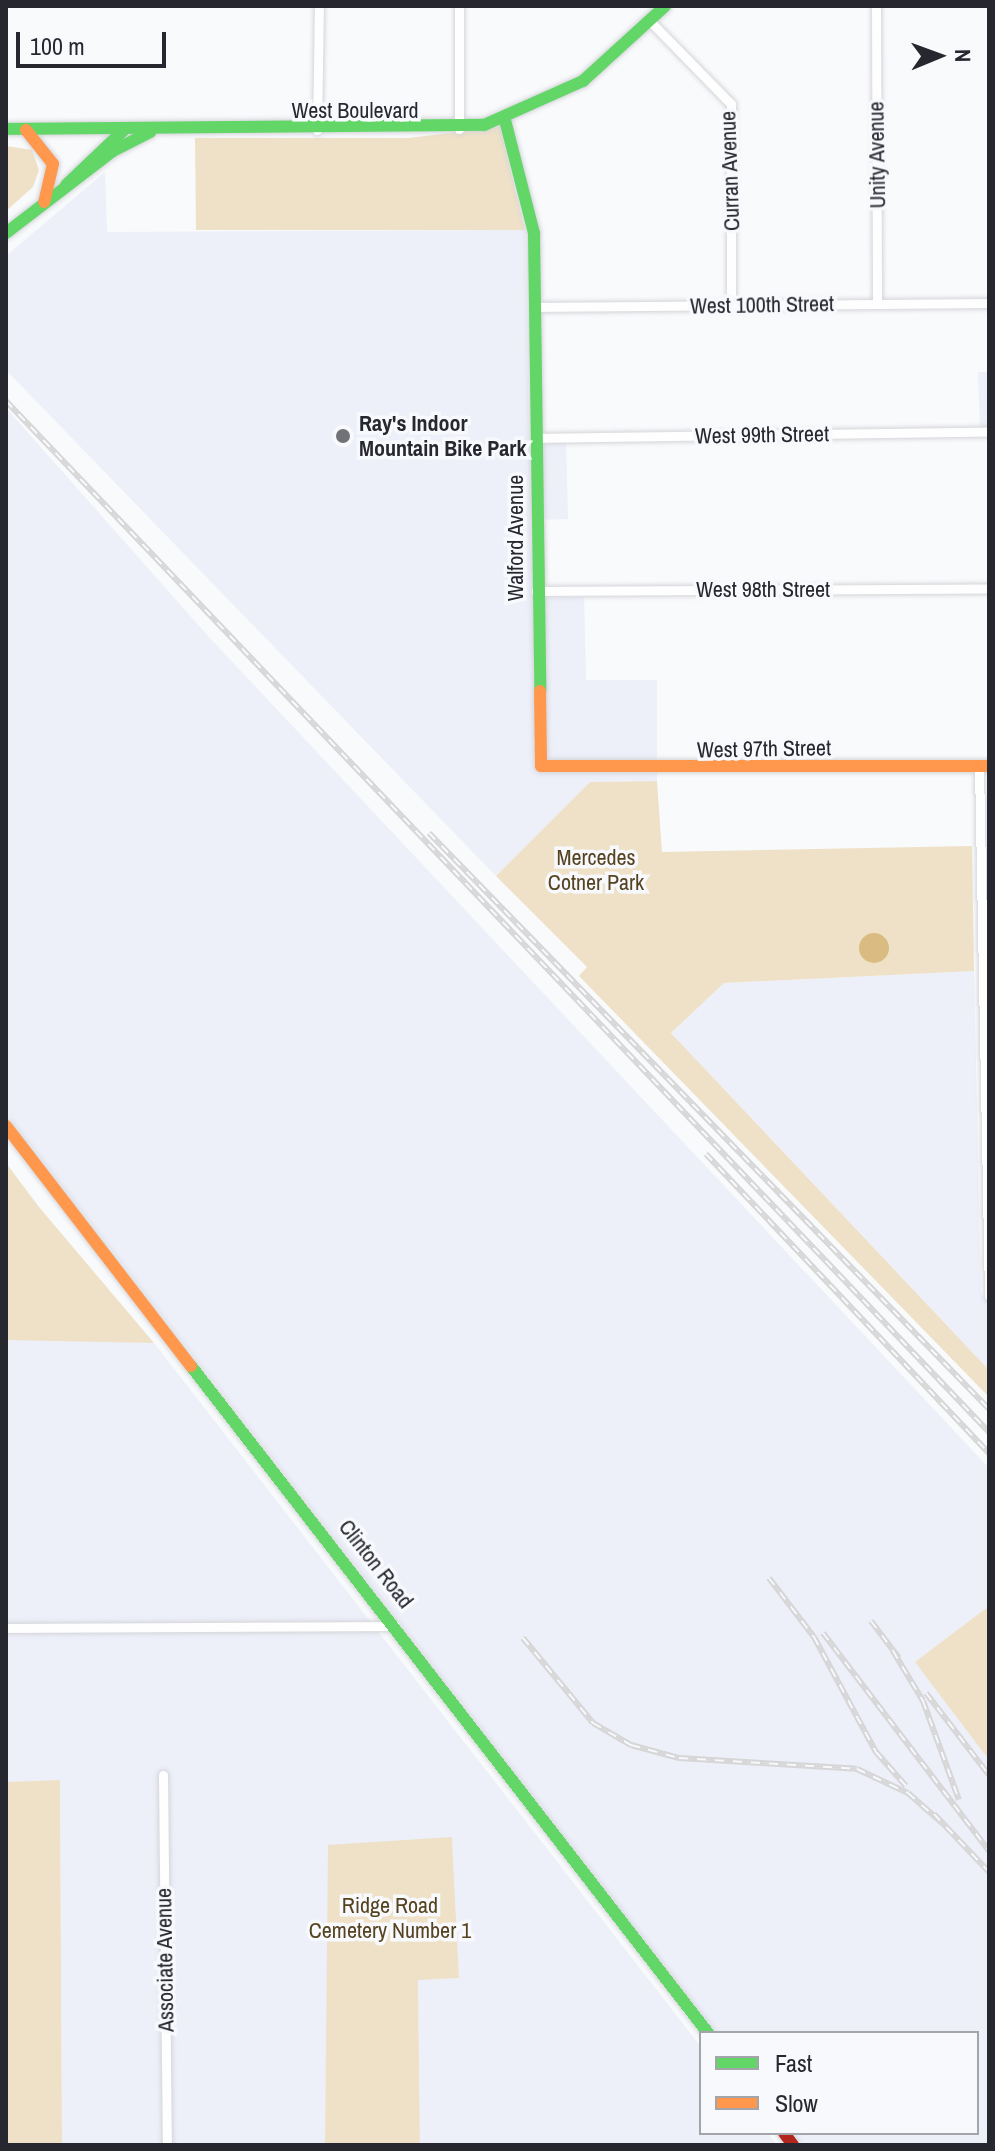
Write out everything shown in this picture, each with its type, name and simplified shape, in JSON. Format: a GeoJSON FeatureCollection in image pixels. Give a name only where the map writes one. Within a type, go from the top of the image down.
{"type":"FeatureCollection","features":[{"type":"Feature","properties":{"kind":"street"},"geometry":{"type":"LineString","coordinates":[[317,130],[319,6]]}},
{"type":"Feature","properties":{"kind":"street"},"geometry":{"type":"LineString","coordinates":[[459,6],[459,129]]}},
{"type":"Feature","properties":{"kind":"street","name":"West Boulevard"},"geometry":{"type":"LineString","coordinates":[[6,129],[459,129],[505,120],[583,81],[665,6]]}},
{"type":"Feature","properties":{"kind":"street","name":"Unity Avenue"},"geometry":{"type":"LineString","coordinates":[[876,6],[877,304]]}},
{"type":"Feature","properties":{"kind":"street","name":"Curran Avenue"},"geometry":{"type":"LineString","coordinates":[[650,21],[731,104],[731,305]]}},
{"type":"Feature","properties":{"kind":"street","name":"Walford Avenue"},"geometry":{"type":"LineString","coordinates":[[505,120],[534,233],[536,591],[541,766]]}},
{"type":"Feature","properties":{"kind":"street"},"geometry":{"type":"LineString","coordinates":[[23,129],[50,153],[54,174],[44,202]]}},
{"type":"Feature","properties":{"kind":"street"},"geometry":{"type":"LineString","coordinates":[[6,233],[62,191],[124,130]]}},
{"type":"Feature","properties":{"kind":"street"},"geometry":{"type":"LineString","coordinates":[[110,146],[153,131]]}},
{"type":"Feature","properties":{"kind":"street","name":"West 100th Street"},"geometry":{"type":"LineString","coordinates":[[535,307],[989,303]]}},
{"type":"Feature","properties":{"kind":"street","name":"West 99th Street"},"geometry":{"type":"LineString","coordinates":[[535,438],[989,432]]}},
{"type":"Feature","properties":{"kind":"street","name":"West 98th Street"},"geometry":{"type":"LineString","coordinates":[[536,591],[989,589]]}},
{"type":"Feature","properties":{"kind":"street","name":"West 97th Street"},"geometry":{"type":"LineString","coordinates":[[541,766],[984,766]]}},
{"type":"Feature","properties":{"kind":"street"},"geometry":{"type":"LineString","coordinates":[[984,766],[988,1294]]}},
{"type":"Feature","properties":{"kind":"street","name":"Clinton Road"},"geometry":{"type":"LineString","coordinates":[[6,1126],[399,1626],[706,2031]]}},
{"type":"Feature","properties":{"kind":"street"},"geometry":{"type":"LineString","coordinates":[[6,1628],[399,1626]]}},
{"type":"Feature","properties":{"kind":"street","name":"Associate Avenue"},"geometry":{"type":"LineString","coordinates":[[163,1775],[167,2145]]}},
{"type":"Feature","properties":{"kind":"shaded area"},"geometry":{"type":"Polygon","coordinates":[[[105,172],[107,232],[525,230],[529,443],[566,443],[568,519],[531,520],[533,598],[584,597],[586,680],[657,680],[657,781],[590,782],[496,876],[6,370],[6,256],[105,172]]]}},
{"type":"Feature","properties":{"kind":"shaded area"},"geometry":{"type":"Polygon","coordinates":[[[978,372],[989,372],[989,429],[980,429],[978,372]]]}},
{"type":"Feature","properties":{"kind":"shaded area"},"geometry":{"type":"Polygon","coordinates":[[[6,408],[208,636],[989,1468],[989,1606],[916,1662],[989,1760],[989,2145],[803,2145],[795,2135],[979,2135],[979,2031],[715,2031],[6,1113],[6,408]]]}},
{"type":"Feature","properties":{"kind":"shaded area"},"geometry":{"type":"Polygon","coordinates":[[[874,933],[884,938],[889,948],[884,958],[874,963],[864,958],[859,948],[864,938],[874,933]]]}},
{"type":"Feature","properties":{"kind":"shaded area"},"geometry":{"type":"Polygon","coordinates":[[[974,971],[981,1294],[989,1302],[989,1370],[671,1033],[724,983],[974,971]]]}},
{"type":"Feature","properties":{"kind":"shaded area"},"geometry":{"type":"Polygon","coordinates":[[[43,1338],[154,1343],[699,2044],[699,2135],[770,2135],[777,2145],[420,2145],[418,1979],[459,1978],[452,1838],[326,2083],[325,2145],[62,2145],[60,1781],[6,1782],[6,1340],[43,1338]]]}},
{"type":"Feature","properties":{"kind":"green space"},"geometry":{"type":"Polygon","coordinates":[[[500,127],[525,230],[196,230],[195,138],[408,138],[500,127]]]}},
{"type":"Feature","properties":{"kind":"green space"},"geometry":{"type":"Polygon","coordinates":[[[6,146],[32,150],[39,170],[33,187],[6,211],[6,146]]]}},
{"type":"Feature","properties":{"kind":"green space","name":"Mercedes Cotner Park"},"geometry":{"type":"Polygon","coordinates":[[[657,781],[662,852],[972,846],[974,971],[724,983],[671,1033],[989,1370],[989,1397],[579,976],[587,967],[496,876],[590,782],[657,781]]]}},
{"type":"Feature","properties":{"kind":"green space"},"geometry":{"type":"Polygon","coordinates":[[[6,1163],[39,1207],[154,1343],[6,1340],[6,1163]]]}},
{"type":"Feature","properties":{"kind":"green space"},"geometry":{"type":"Polygon","coordinates":[[[989,1606],[989,1760],[915,1662],[989,1606]]]}},
{"type":"Feature","properties":{"kind":"green space"},"geometry":{"type":"Polygon","coordinates":[[[60,1780],[62,2145],[6,2145],[6,1782],[60,1780]]]}},
{"type":"Feature","properties":{"kind":"green space","name":"Ridge Road Cemetery Number 1"},"geometry":{"type":"Polygon","coordinates":[[[452,1837],[459,1978],[418,1980],[420,2145],[325,2145],[328,1845],[452,1837]]]}},
{"type":"Feature","properties":{"kind":"railway"},"geometry":{"type":"LineString","coordinates":[[6,401],[989,1432]]}},
{"type":"Feature","properties":{"kind":"railway"},"geometry":{"type":"LineString","coordinates":[[429,833],[989,1409]]}},
{"type":"Feature","properties":{"kind":"railway"},"geometry":{"type":"LineString","coordinates":[[706,1154],[989,1453]]}},
{"type":"Feature","properties":{"kind":"railway"},"geometry":{"type":"LineString","coordinates":[[769,1578],[814,1637],[876,1752],[906,1786]]}},
{"type":"Feature","properties":{"kind":"railway"},"geometry":{"type":"LineString","coordinates":[[871,1621],[899,1658]]}},
{"type":"Feature","properties":{"kind":"railway"},"geometry":{"type":"LineString","coordinates":[[823,1633],[989,1851]]}},
{"type":"Feature","properties":{"kind":"railway"},"geometry":{"type":"LineString","coordinates":[[523,1638],[593,1723],[631,1745],[679,1758],[857,1769],[908,1793],[942,1823]]}},
{"type":"Feature","properties":{"kind":"railway"},"geometry":{"type":"LineString","coordinates":[[893,1651],[923,1701],[959,1800]]}},
{"type":"Feature","properties":{"kind":"railway"},"geometry":{"type":"LineString","coordinates":[[926,1693],[989,1775]]}},
{"type":"Feature","properties":{"kind":"railway"},"geometry":{"type":"LineString","coordinates":[[934,1814],[989,1872]]}},
{"type":"Feature","properties":{"kind":"traffic: fast"},"geometry":{"type":"LineString","coordinates":[[6,129],[484,125],[583,81],[665,6]]}},
{"type":"Feature","properties":{"kind":"traffic: fast"},"geometry":{"type":"LineString","coordinates":[[505,120],[534,233],[540,691]]}},
{"type":"Feature","properties":{"kind":"traffic: fast"},"geometry":{"type":"LineString","coordinates":[[66,185],[124,130]]}},
{"type":"Feature","properties":{"kind":"traffic: fast"},"geometry":{"type":"LineString","coordinates":[[6,233],[113,151],[150,132]]}},
{"type":"Feature","properties":{"kind":"traffic: fast"},"geometry":{"type":"LineString","coordinates":[[191,1366],[706,2031]]}},
{"type":"Feature","properties":{"kind":"traffic: slow"},"geometry":{"type":"LineString","coordinates":[[26,130],[53,164],[44,202]]}},
{"type":"Feature","properties":{"kind":"traffic: slow"},"geometry":{"type":"LineString","coordinates":[[540,691],[541,766],[989,766]]}},
{"type":"Feature","properties":{"kind":"traffic: slow"},"geometry":{"type":"LineString","coordinates":[[6,1126],[191,1366]]}},
{"type":"Feature","properties":{"kind":"traffic: jam"},"geometry":{"type":"LineString","coordinates":[[786,2135],[793,2145]]}},
{"type":"Feature","properties":{"kind":"place","name":"Ray's Indoor Mountain Bike Park"},"geometry":{"type":"Point","coordinates":[343,436]}}]}
